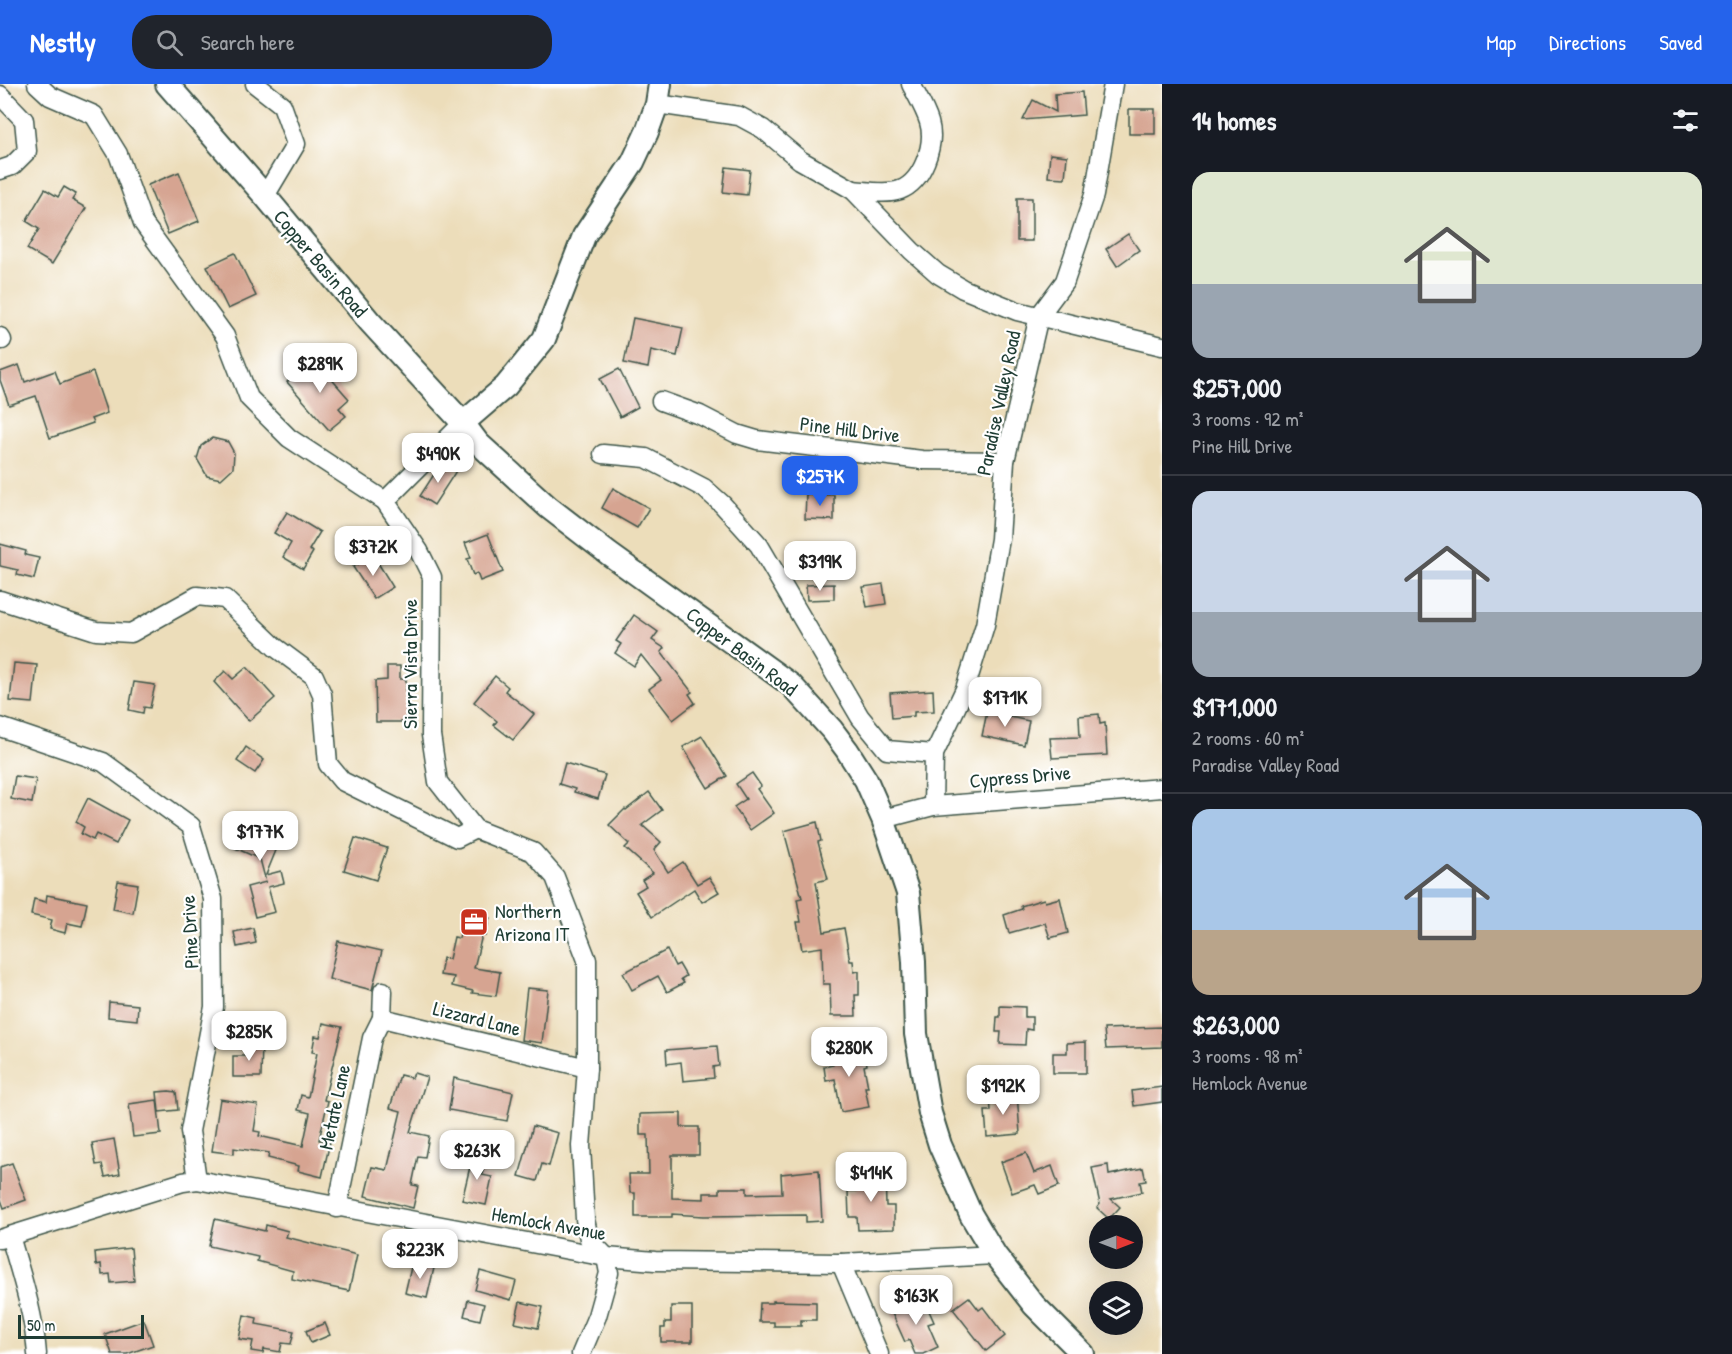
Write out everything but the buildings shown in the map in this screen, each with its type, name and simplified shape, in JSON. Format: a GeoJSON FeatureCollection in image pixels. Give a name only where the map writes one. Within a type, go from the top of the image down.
{"type":"FeatureCollection","features":[{"type":"Feature","properties":{"kind":"street","name":"Sierra Vista Drive"},"geometry":{"type":"LineString","coordinates":[[37,84],[50,96],[94,115],[118,154],[143,223],[225,336],[249,398],[289,438],[385,501],[419,551],[432,577],[431,735],[438,782],[475,829],[532,852],[555,877],[587,960],[587,1068],[581,1146],[585,1219],[589,1239],[606,1257]]}},
{"type":"Feature","properties":{"kind":"street","name":"Copper Basin Road"},"geometry":{"type":"LineString","coordinates":[[166,84],[265,196],[370,322],[463,423],[478,443],[548,507],[791,686],[832,730],[847,750],[866,780],[883,819],[908,893],[914,962],[916,1034],[930,1113],[940,1145],[958,1188],[995,1255],[1034,1305],[1083,1354]]}},
{"type":"Feature","properties":{"kind":"street"},"geometry":{"type":"LineString","coordinates":[[255,84],[282,105],[296,144],[265,196]]}},
{"type":"Feature","properties":{"kind":"street"},"geometry":{"type":"LineString","coordinates":[[853,190],[898,191],[913,183],[924,163],[931,143],[930,124],[911,84]]}},
{"type":"Feature","properties":{"kind":"street","name":"Paradise Valley Road"},"geometry":{"type":"LineString","coordinates":[[933,806],[934,754],[964,689],[985,625],[1000,539],[1005,461],[1039,316],[1065,281],[1094,195],[1111,86]]}},
{"type":"Feature","properties":{"kind":"street"},"geometry":{"type":"LineString","coordinates":[[385,501],[463,423],[506,386],[544,339],[584,236],[633,162],[647,132],[658,94],[739,116],[763,129],[800,160],[853,190],[912,251],[938,274],[963,289],[1017,311],[1162,346]]}},
{"type":"Feature","properties":{"kind":"street"},"geometry":{"type":"LineString","coordinates":[[0,95],[24,120],[27,151],[12,166],[0,170]]}},
{"type":"Feature","properties":{"kind":"street","name":"Pine Hill Drive"},"geometry":{"type":"LineString","coordinates":[[660,401],[700,416],[737,434],[757,440],[922,460],[1005,461]]}},
{"type":"Feature","properties":{"kind":"street"},"geometry":{"type":"LineString","coordinates":[[603,454],[646,459],[704,488],[722,504],[759,545],[860,717],[880,742],[888,750],[934,754]]}},
{"type":"Feature","properties":{"kind":"street"},"geometry":{"type":"LineString","coordinates":[[0,600],[96,631],[131,633],[197,596],[225,599],[275,647],[314,676],[322,694],[328,764],[342,781],[457,838],[475,829]]}},
{"type":"Feature","properties":{"kind":"street","name":"Pine Drive"},"geometry":{"type":"LineString","coordinates":[[0,727],[103,762],[191,826],[213,899],[214,1007],[190,1131],[197,1180]]}},
{"type":"Feature","properties":{"kind":"street","name":"Cypress Drive"},"geometry":{"type":"LineString","coordinates":[[883,819],[933,806],[1162,788]]}},
{"type":"Feature","properties":{"kind":"street"},"geometry":{"type":"LineString","coordinates":[[382,1018],[383,990]]}},
{"type":"Feature","properties":{"kind":"street","name":"Lizzard Lane"},"geometry":{"type":"LineString","coordinates":[[382,1018],[587,1068]]}},
{"type":"Feature","properties":{"kind":"street","name":"Metate Lane"},"geometry":{"type":"LineString","coordinates":[[337,1208],[372,1038],[382,1018]]}},
{"type":"Feature","properties":{"kind":"street","name":"Hemlock Avenue"},"geometry":{"type":"LineString","coordinates":[[5,1237],[183,1182],[197,1180],[606,1257],[655,1261],[841,1263],[995,1255]]}},
{"type":"Feature","properties":{"kind":"street"},"geometry":{"type":"LineString","coordinates":[[5,1237],[36,1338],[37,1354]]}},
{"type":"Feature","properties":{"kind":"street"},"geometry":{"type":"LineString","coordinates":[[581,1354],[597,1316],[609,1273],[606,1257]]}},
{"type":"Feature","properties":{"kind":"street"},"geometry":{"type":"LineString","coordinates":[[841,1263],[879,1354]]}},
{"type":"Feature","properties":{"kind":"place","name":"Northern Arizona IT"},"geometry":{"type":"Point","coordinates":[474,922]}}]}
